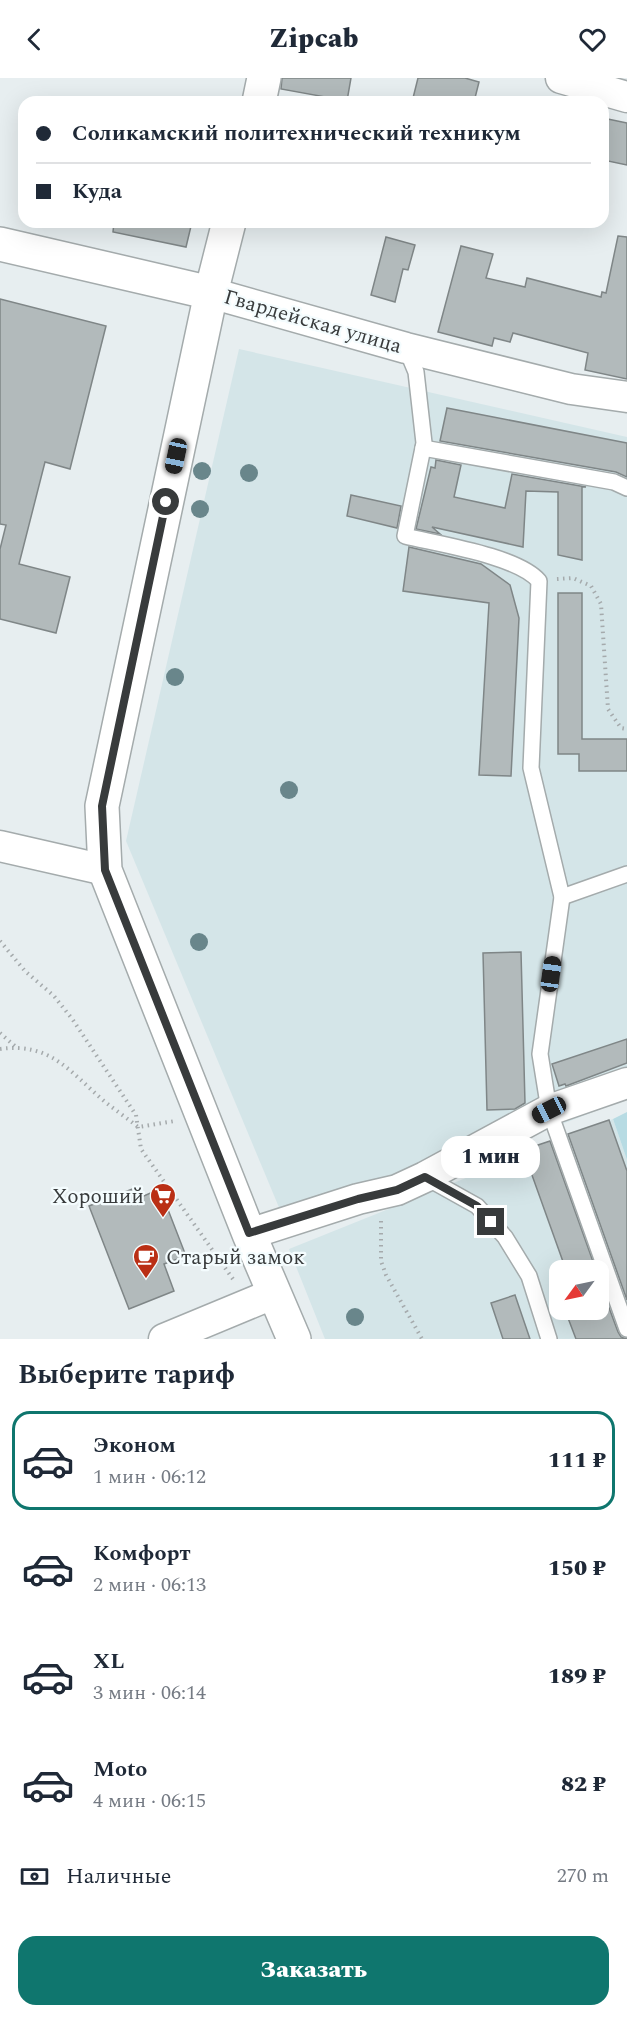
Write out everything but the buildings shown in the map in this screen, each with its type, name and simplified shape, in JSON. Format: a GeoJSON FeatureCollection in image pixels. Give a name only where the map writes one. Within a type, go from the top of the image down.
{"type":"FeatureCollection","features":[{"type":"Feature","properties":{"kind":"street"},"geometry":{"type":"LineString","coordinates":[[260,96],[264,78]]}},
{"type":"Feature","properties":{"kind":"street"},"geometry":{"type":"LineString","coordinates":[[561,78],[627,97]]}},
{"type":"Feature","properties":{"kind":"street"},"geometry":{"type":"LineString","coordinates":[[227,228],[211,293],[102,806],[105,870],[249,1233],[263,1298],[294,1339]]}},
{"type":"Feature","properties":{"kind":"street","name":"Гвардейская улица"},"geometry":{"type":"LineString","coordinates":[[0,244],[211,293],[406,348],[571,389],[627,397]]}},
{"type":"Feature","properties":{"kind":"street"},"geometry":{"type":"LineString","coordinates":[[0,846],[105,870]]}},
{"type":"Feature","properties":{"kind":"street"},"geometry":{"type":"LineString","coordinates":[[249,1233],[397,1190],[549,1110],[627,1083]]}},
{"type":"Feature","properties":{"kind":"street"},"geometry":{"type":"LineString","coordinates":[[164,1339],[263,1298]]}},
{"type":"Feature","properties":{"kind":"lane"},"geometry":{"type":"LineString","coordinates":[[406,348],[416,372],[424,443],[405,536],[499,559],[531,572],[539,581],[531,768],[562,897],[540,1054],[549,1110],[627,1329]]}},
{"type":"Feature","properties":{"kind":"lane"},"geometry":{"type":"LineString","coordinates":[[423,448],[614,482],[627,488]]}},
{"type":"Feature","properties":{"kind":"lane"},"geometry":{"type":"LineString","coordinates":[[562,897],[627,874]]}},
{"type":"Feature","properties":{"kind":"lane"},"geometry":{"type":"LineString","coordinates":[[425,1177],[477,1206],[505,1237],[529,1276],[549,1339]]}},
{"type":"Feature","properties":{"kind":"path"},"geometry":{"type":"LineString","coordinates":[[539,581],[573,578],[591,586],[601,604],[608,709],[621,728],[627,729]]}},
{"type":"Feature","properties":{"kind":"path"},"geometry":{"type":"LineString","coordinates":[[0,940],[25,971],[54,996],[73,1020],[136,1114],[141,1149],[224,1269],[263,1298]]}},
{"type":"Feature","properties":{"kind":"path"},"geometry":{"type":"LineString","coordinates":[[0,1033],[17,1047]]}},
{"type":"Feature","properties":{"kind":"path"},"geometry":{"type":"LineString","coordinates":[[0,1049],[17,1047],[52,1056],[138,1127],[203,1117]]}},
{"type":"Feature","properties":{"kind":"path"},"geometry":{"type":"LineString","coordinates":[[379,1194],[381,1261],[386,1275],[422,1339]]}},
{"type":"Feature","properties":{"kind":"shaded area"},"geometry":{"type":"Polygon","coordinates":[[[239,349],[627,437],[627,1099],[288,1229],[126,841],[239,349]]]}},
{"type":"Feature","properties":{"kind":"shaded area"},"geometry":{"type":"Polygon","coordinates":[[[627,1112],[627,1160],[613,1119],[627,1112]]]}},
{"type":"Feature","properties":{"kind":"shaded area"},"geometry":{"type":"Polygon","coordinates":[[[613,1119],[627,1160],[627,1339],[325,1339],[289,1249],[613,1119]]]}},
{"type":"Feature","properties":{"kind":"place","name":"Хороший"},"geometry":{"type":"Point","coordinates":[163,1219]}},
{"type":"Feature","properties":{"kind":"place","name":"Старый замок"},"geometry":{"type":"Point","coordinates":[146,1280]}},
{"type":"Feature","properties":{"kind":"route"},"geometry":{"type":"LineString","coordinates":[[166,502],[102,806],[105,870],[249,1233],[358,1199],[397,1190],[425,1177],[477,1206],[491,1222]]}}]}
